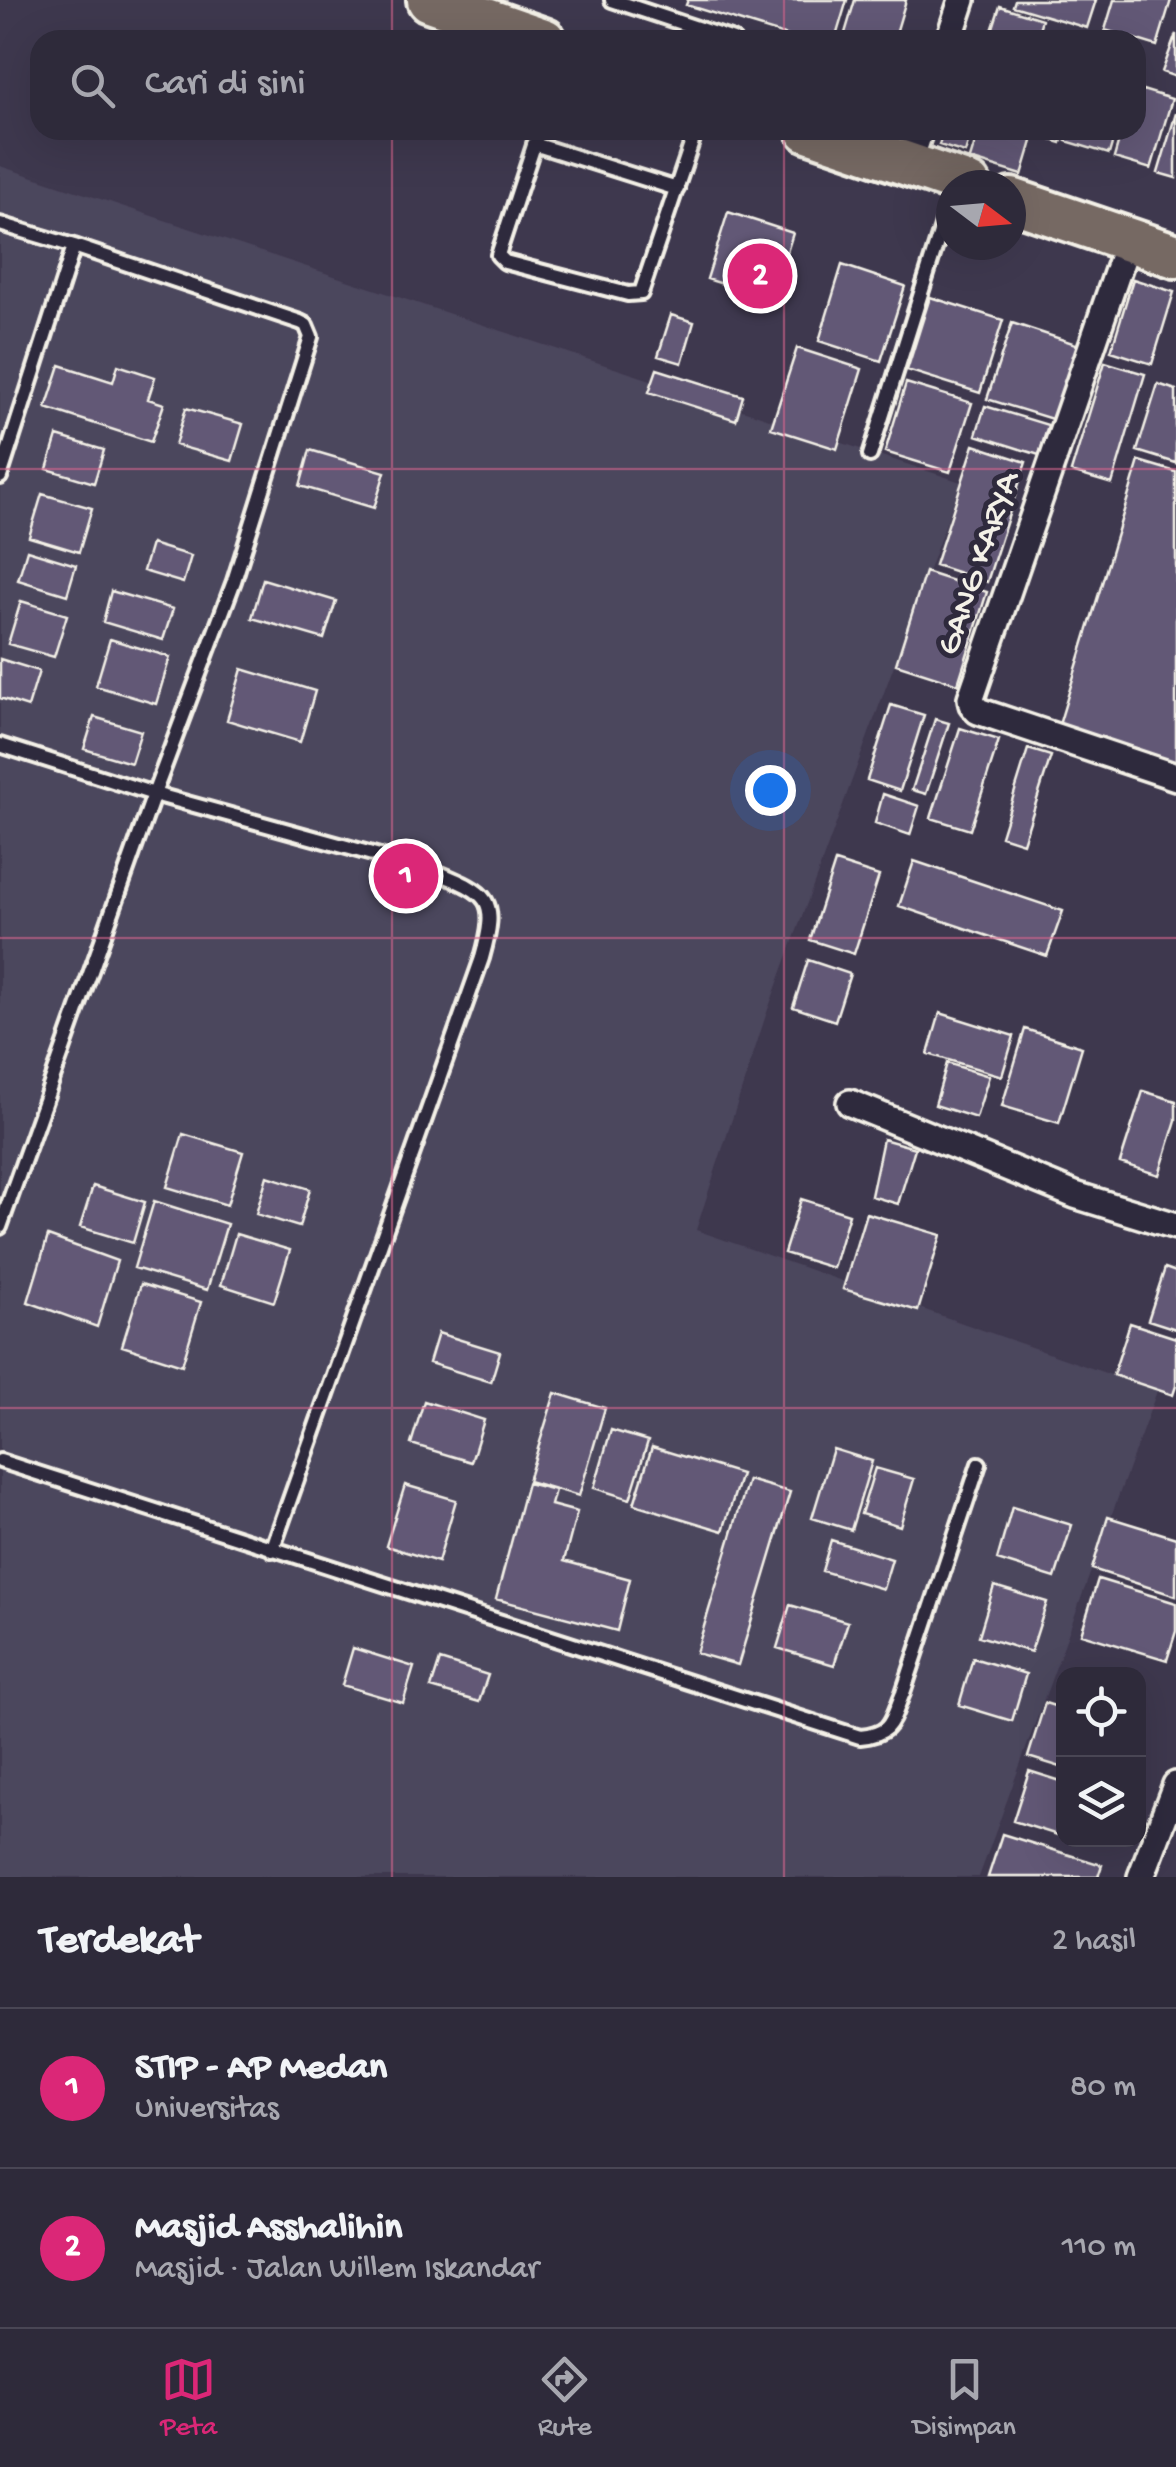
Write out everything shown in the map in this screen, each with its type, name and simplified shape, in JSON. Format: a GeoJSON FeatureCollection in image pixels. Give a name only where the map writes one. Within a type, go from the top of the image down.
{"type":"FeatureCollection","features":[{"type":"Feature","properties":{"kind":"highway"},"geometry":{"type":"LineString","coordinates":[[430,0],[504,19],[525,30]]}},
{"type":"Feature","properties":{"kind":"highway"},"geometry":{"type":"LineString","coordinates":[[870,140],[914,147],[939,170]]}},
{"type":"Feature","properties":{"kind":"highway"},"geometry":{"type":"LineString","coordinates":[[1026,205],[1176,256]]}},
{"type":"Feature","properties":{"kind":"street"},"geometry":{"type":"LineString","coordinates":[[952,30],[962,0]]}},
{"type":"Feature","properties":{"kind":"street","name":"GANG KARYA"},"geometry":{"type":"LineString","coordinates":[[1128,241],[972,704],[986,714],[1176,778]]}},
{"type":"Feature","properties":{"kind":"street"},"geometry":{"type":"LineString","coordinates":[[850,1102],[1075,1195],[1176,1226]]}},
{"type":"Feature","properties":{"kind":"street"},"geometry":{"type":"LineString","coordinates":[[1141,1877],[1176,1784]]}},
{"type":"Feature","properties":{"kind":"lane"},"geometry":{"type":"LineString","coordinates":[[612,0],[703,30]]}},
{"type":"Feature","properties":{"kind":"lane"},"geometry":{"type":"LineString","coordinates":[[535,140],[498,255],[505,262],[641,294],[693,140]]}},
{"type":"Feature","properties":{"kind":"lane"},"geometry":{"type":"LineString","coordinates":[[544,140],[677,189]]}},
{"type":"Feature","properties":{"kind":"lane"},"geometry":{"type":"LineString","coordinates":[[0,224],[300,322],[306,325],[310,337],[234,581],[0,1227]]}},
{"type":"Feature","properties":{"kind":"lane"},"geometry":{"type":"LineString","coordinates":[[0,477],[74,246]]}},
{"type":"Feature","properties":{"kind":"lane"},"geometry":{"type":"LineString","coordinates":[[870,455],[936,254]]}},
{"type":"Feature","properties":{"kind":"lane"},"geometry":{"type":"LineString","coordinates":[[0,745],[154,794],[434,871],[480,894],[490,911],[491,926],[482,958],[272,1550]]}},
{"type":"Feature","properties":{"kind":"lane"},"geometry":{"type":"LineString","coordinates":[[0,1460],[860,1737],[885,1731],[903,1694],[978,1464]]}},
{"type":"Feature","properties":{"kind":"shaded area"},"geometry":{"type":"Polygon","coordinates":[[[0,166],[961,482],[766,1015],[696,1230],[1157,1391],[979,1877],[0,1877],[0,166]]]}},
{"type":"Feature","properties":{"kind":"building"},"geometry":{"type":"Polygon","coordinates":[[[688,0],[847,0],[838,30],[768,30],[686,5],[688,0]]]}},
{"type":"Feature","properties":{"kind":"building"},"geometry":{"type":"Polygon","coordinates":[[[855,0],[906,0],[897,30],[846,30],[855,0]]]}},
{"type":"Feature","properties":{"kind":"building"},"geometry":{"type":"Polygon","coordinates":[[[1015,0],[1096,0],[1087,28],[1013,6],[1015,0]]]}},
{"type":"Feature","properties":{"kind":"building"},"geometry":{"type":"Polygon","coordinates":[[[1114,0],[1171,0],[1157,46],[1146,43],[1146,30],[1105,30],[1114,0]]]}},
{"type":"Feature","properties":{"kind":"building"},"geometry":{"type":"Polygon","coordinates":[[[1000,6],[1042,19],[1039,30],[992,30],[1000,6]]]}},
{"type":"Feature","properties":{"kind":"building"},"geometry":{"type":"Polygon","coordinates":[[[1176,34],[1176,77],[1162,72],[1176,34]]]}},
{"type":"Feature","properties":{"kind":"building"},"geometry":{"type":"Polygon","coordinates":[[[1146,91],[1172,99],[1151,169],[1114,158],[1119,140],[1146,140],[1146,91]]]}},
{"type":"Feature","properties":{"kind":"building"},"geometry":{"type":"Polygon","coordinates":[[[1176,113],[1176,178],[1158,173],[1176,113]]]}},
{"type":"Feature","properties":{"kind":"building"},"geometry":{"type":"Polygon","coordinates":[[[941,140],[969,140],[965,153],[939,145],[941,140]]]}},
{"type":"Feature","properties":{"kind":"building"},"geometry":{"type":"Polygon","coordinates":[[[976,140],[1032,140],[1023,170],[1006,170],[970,159],[976,140]]]}},
{"type":"Feature","properties":{"kind":"building"},"geometry":{"type":"Polygon","coordinates":[[[1066,140],[1113,140],[1109,154],[1066,140]]]}},
{"type":"Feature","properties":{"kind":"building"},"geometry":{"type":"Polygon","coordinates":[[[728,212],[793,233],[772,300],[707,279],[728,212]]]}},
{"type":"Feature","properties":{"kind":"building"},"geometry":{"type":"Polygon","coordinates":[[[842,265],[905,286],[881,361],[819,341],[842,265]]]}},
{"type":"Feature","properties":{"kind":"building"},"geometry":{"type":"Polygon","coordinates":[[[1133,279],[1174,292],[1152,364],[1111,351],[1133,279]]]}},
{"type":"Feature","properties":{"kind":"building"},"geometry":{"type":"Polygon","coordinates":[[[930,297],[1003,320],[980,393],[907,370],[930,297]]]}},
{"type":"Feature","properties":{"kind":"building"},"geometry":{"type":"Polygon","coordinates":[[[671,315],[694,322],[682,363],[658,356],[671,315]]]}},
{"type":"Feature","properties":{"kind":"building"},"geometry":{"type":"Polygon","coordinates":[[[1012,323],[1079,345],[1055,420],[987,399],[1012,323]]]}},
{"type":"Feature","properties":{"kind":"building"},"geometry":{"type":"Polygon","coordinates":[[[797,348],[862,369],[837,449],[771,428],[797,348]]]}},
{"type":"Feature","properties":{"kind":"building"},"geometry":{"type":"Polygon","coordinates":[[[1105,362],[1145,374],[1112,484],[1071,472],[1105,362]]]}},
{"type":"Feature","properties":{"kind":"building"},"geometry":{"type":"Polygon","coordinates":[[[60,365],[113,382],[118,365],[155,377],[148,399],[164,404],[151,442],[46,408],[60,365]]]}},
{"type":"Feature","properties":{"kind":"building"},"geometry":{"type":"Polygon","coordinates":[[[657,369],[743,396],[736,420],[649,392],[657,369]]]}},
{"type":"Feature","properties":{"kind":"building"},"geometry":{"type":"Polygon","coordinates":[[[906,383],[972,403],[950,472],[885,452],[906,383]]]}},
{"type":"Feature","properties":{"kind":"building"},"geometry":{"type":"Polygon","coordinates":[[[1158,384],[1176,390],[1176,463],[1137,451],[1158,384]]]}},
{"type":"Feature","properties":{"kind":"building"},"geometry":{"type":"Polygon","coordinates":[[[985,406],[1048,425],[1039,455],[976,435],[985,406]]]}},
{"type":"Feature","properties":{"kind":"building"},"geometry":{"type":"Polygon","coordinates":[[[186,408],[243,424],[232,461],[175,445],[186,408]]]}},
{"type":"Feature","properties":{"kind":"building"},"geometry":{"type":"Polygon","coordinates":[[[57,436],[104,450],[94,483],[47,469],[57,436]]]}},
{"type":"Feature","properties":{"kind":"building"},"geometry":{"type":"Polygon","coordinates":[[[974,445],[1026,462],[987,582],[935,565],[974,445]]]}},
{"type":"Feature","properties":{"kind":"building"},"geometry":{"type":"Polygon","coordinates":[[[310,450],[385,472],[374,508],[300,486],[310,450]]]}},
{"type":"Feature","properties":{"kind":"building"},"geometry":{"type":"Polygon","coordinates":[[[1139,461],[1176,472],[1176,771],[1056,735],[1139,461]]]}},
{"type":"Feature","properties":{"kind":"building"},"geometry":{"type":"Polygon","coordinates":[[[42,494],[92,508],[79,552],[29,537],[42,494]]]}},
{"type":"Feature","properties":{"kind":"building"},"geometry":{"type":"Polygon","coordinates":[[[151,544],[191,556],[183,583],[143,571],[151,544]]]}},
{"type":"Feature","properties":{"kind":"building"},"geometry":{"type":"Polygon","coordinates":[[[27,550],[76,565],[67,595],[18,580],[27,550]]]}},
{"type":"Feature","properties":{"kind":"building"},"geometry":{"type":"Polygon","coordinates":[[[925,572],[987,592],[958,684],[896,664],[925,572]]]}},
{"type":"Feature","properties":{"kind":"building"},"geometry":{"type":"Polygon","coordinates":[[[263,579],[336,601],[324,639],[252,618],[263,579]]]}},
{"type":"Feature","properties":{"kind":"building"},"geometry":{"type":"Polygon","coordinates":[[[111,591],[173,609],[163,640],[103,622],[111,591]]]}},
{"type":"Feature","properties":{"kind":"building"},"geometry":{"type":"Polygon","coordinates":[[[21,601],[67,615],[54,657],[8,644],[21,601]]]}},
{"type":"Feature","properties":{"kind":"building"},"geometry":{"type":"Polygon","coordinates":[[[110,639],[170,657],[156,704],[96,686],[110,639]]]}},
{"type":"Feature","properties":{"kind":"building"},"geometry":{"type":"Polygon","coordinates":[[[0,659],[39,671],[28,707],[0,698],[0,659]]]}},
{"type":"Feature","properties":{"kind":"building"},"geometry":{"type":"Polygon","coordinates":[[[242,669],[315,691],[300,742],[227,720],[242,669]]]}},
{"type":"Feature","properties":{"kind":"building"},"geometry":{"type":"Polygon","coordinates":[[[891,705],[924,715],[900,791],[867,780],[891,705]]]}},
{"type":"Feature","properties":{"kind":"building"},"geometry":{"type":"Polygon","coordinates":[[[94,717],[141,731],[131,763],[84,749],[94,717]]]}},
{"type":"Feature","properties":{"kind":"building"},"geometry":{"type":"Polygon","coordinates":[[[935,719],[949,723],[926,794],[912,790],[935,719]]]}},
{"type":"Feature","properties":{"kind":"building"},"geometry":{"type":"Polygon","coordinates":[[[960,728],[999,740],[970,830],[931,818],[960,728]]]}},
{"type":"Feature","properties":{"kind":"building"},"geometry":{"type":"Polygon","coordinates":[[[1028,749],[1051,756],[1023,843],[1001,836],[1028,749]]]}},
{"type":"Feature","properties":{"kind":"building"},"geometry":{"type":"Polygon","coordinates":[[[883,794],[919,806],[910,835],[875,823],[883,794]]]}},
{"type":"Feature","properties":{"kind":"building"},"geometry":{"type":"Polygon","coordinates":[[[914,861],[1063,911],[1047,956],[899,906],[914,861]]]}},
{"type":"Feature","properties":{"kind":"building"},"geometry":{"type":"Polygon","coordinates":[[[835,862],[879,876],[854,954],[810,940],[835,862]]]}},
{"type":"Feature","properties":{"kind":"building"},"geometry":{"type":"Polygon","coordinates":[[[808,960],[850,974],[835,1021],[793,1007],[808,960]]]}},
{"type":"Feature","properties":{"kind":"building"},"geometry":{"type":"Polygon","coordinates":[[[940,1013],[1014,1036],[1002,1076],[928,1054],[940,1013]]]}},
{"type":"Feature","properties":{"kind":"building"},"geometry":{"type":"Polygon","coordinates":[[[1025,1029],[1082,1047],[1059,1123],[1002,1106],[1025,1029]]]}},
{"type":"Feature","properties":{"kind":"building"},"geometry":{"type":"Polygon","coordinates":[[[947,1063],[989,1076],[976,1118],[935,1105],[947,1063]]]}},
{"type":"Feature","properties":{"kind":"building"},"geometry":{"type":"Polygon","coordinates":[[[1143,1091],[1176,1101],[1176,1120],[1159,1175],[1120,1163],[1143,1091]]]}},
{"type":"Feature","properties":{"kind":"building"},"geometry":{"type":"Polygon","coordinates":[[[183,1134],[243,1152],[227,1205],[167,1187],[183,1134]]]}},
{"type":"Feature","properties":{"kind":"building"},"geometry":{"type":"Polygon","coordinates":[[[883,1139],[915,1148],[898,1204],[871,1196],[883,1139]]]}},
{"type":"Feature","properties":{"kind":"building"},"geometry":{"type":"Polygon","coordinates":[[[267,1176],[310,1189],[299,1227],[256,1214],[267,1176]]]}},
{"type":"Feature","properties":{"kind":"building"},"geometry":{"type":"Polygon","coordinates":[[[93,1186],[145,1202],[133,1243],[80,1227],[93,1186]]]}},
{"type":"Feature","properties":{"kind":"building"},"geometry":{"type":"Polygon","coordinates":[[[801,1199],[849,1214],[833,1268],[784,1253],[801,1199]]]}},
{"type":"Feature","properties":{"kind":"building"},"geometry":{"type":"Polygon","coordinates":[[[154,1201],[227,1224],[207,1290],[134,1268],[154,1201]]]}},
{"type":"Feature","properties":{"kind":"building"},"geometry":{"type":"Polygon","coordinates":[[[866,1213],[941,1235],[918,1311],[843,1289],[866,1213]]]}},
{"type":"Feature","properties":{"kind":"building"},"geometry":{"type":"Polygon","coordinates":[[[236,1234],[290,1250],[274,1302],[221,1285],[236,1234]]]}},
{"type":"Feature","properties":{"kind":"building"},"geometry":{"type":"Polygon","coordinates":[[[48,1236],[117,1261],[97,1327],[28,1302],[48,1236]]]}},
{"type":"Feature","properties":{"kind":"building"},"geometry":{"type":"Polygon","coordinates":[[[1165,1268],[1176,1272],[1176,1329],[1148,1320],[1165,1268]]]}},
{"type":"Feature","properties":{"kind":"building"},"geometry":{"type":"Polygon","coordinates":[[[141,1284],[201,1302],[182,1365],[122,1346],[141,1284]]]}},
{"type":"Feature","properties":{"kind":"building"},"geometry":{"type":"Polygon","coordinates":[[[1130,1323],[1176,1338],[1173,1395],[1113,1375],[1130,1323]]]}},
{"type":"Feature","properties":{"kind":"building"},"geometry":{"type":"Polygon","coordinates":[[[438,1333],[500,1352],[491,1382],[429,1363],[438,1333]]]}},
{"type":"Feature","properties":{"kind":"building"},"geometry":{"type":"Polygon","coordinates":[[[555,1393],[605,1408],[579,1496],[528,1481],[555,1393]]]}},
{"type":"Feature","properties":{"kind":"building"},"geometry":{"type":"Polygon","coordinates":[[[424,1401],[484,1420],[471,1462],[411,1444],[424,1401]]]}},
{"type":"Feature","properties":{"kind":"building"},"geometry":{"type":"Polygon","coordinates":[[[611,1430],[648,1441],[630,1499],[594,1488],[611,1430]]]}},
{"type":"Feature","properties":{"kind":"building"},"geometry":{"type":"Polygon","coordinates":[[[652,1447],[741,1474],[723,1531],[634,1504],[652,1447]]]}},
{"type":"Feature","properties":{"kind":"building"},"geometry":{"type":"Polygon","coordinates":[[[833,1449],[872,1461],[851,1530],[812,1518],[833,1449]]]}},
{"type":"Feature","properties":{"kind":"building"},"geometry":{"type":"Polygon","coordinates":[[[875,1468],[914,1479],[900,1526],[861,1514],[875,1468]]]}},
{"type":"Feature","properties":{"kind":"building"},"geometry":{"type":"Polygon","coordinates":[[[748,1480],[790,1492],[738,1665],[696,1653],[748,1480]]]}},
{"type":"Feature","properties":{"kind":"building"},"geometry":{"type":"Polygon","coordinates":[[[527,1483],[555,1490],[551,1505],[577,1512],[564,1561],[630,1579],[617,1631],[496,1599],[527,1483]]]}},
{"type":"Feature","properties":{"kind":"building"},"geometry":{"type":"Polygon","coordinates":[[[405,1485],[456,1500],[438,1562],[386,1546],[405,1485]]]}},
{"type":"Feature","properties":{"kind":"building"},"geometry":{"type":"Polygon","coordinates":[[[1012,1507],[1072,1525],[1055,1578],[997,1560],[1012,1507]]]}},
{"type":"Feature","properties":{"kind":"building"},"geometry":{"type":"Polygon","coordinates":[[[1108,1517],[1176,1538],[1176,1596],[1092,1569],[1108,1517]]]}},
{"type":"Feature","properties":{"kind":"building"},"geometry":{"type":"Polygon","coordinates":[[[831,1540],[892,1559],[883,1589],[822,1571],[831,1540]]]}},
{"type":"Feature","properties":{"kind":"building"},"geometry":{"type":"Polygon","coordinates":[[[1098,1579],[1176,1603],[1176,1631],[1167,1660],[1081,1634],[1098,1579]]]}},
{"type":"Feature","properties":{"kind":"building"},"geometry":{"type":"Polygon","coordinates":[[[994,1586],[1047,1602],[1031,1652],[979,1636],[994,1586]]]}},
{"type":"Feature","properties":{"kind":"building"},"geometry":{"type":"Polygon","coordinates":[[[790,1605],[848,1622],[834,1665],[777,1648],[790,1605]]]}},
{"type":"Feature","properties":{"kind":"building"},"geometry":{"type":"Polygon","coordinates":[[[353,1648],[414,1667],[403,1703],[342,1685],[353,1648]]]}},
{"type":"Feature","properties":{"kind":"building"},"geometry":{"type":"Polygon","coordinates":[[[973,1658],[1026,1674],[1012,1721],[959,1705],[973,1658]]]}},
{"type":"Feature","properties":{"kind":"building"},"geometry":{"type":"Polygon","coordinates":[[[440,1660],[488,1675],[479,1702],[431,1688],[440,1660]]]}},
{"type":"Feature","properties":{"kind":"building"},"geometry":{"type":"Polygon","coordinates":[[[1045,1703],[1056,1706],[1056,1766],[1028,1757],[1045,1703]]]}},
{"type":"Feature","properties":{"kind":"building"},"geometry":{"type":"Polygon","coordinates":[[[1029,1771],[1056,1779],[1056,1834],[1013,1821],[1029,1771]]]}},
{"type":"Feature","properties":{"kind":"building"},"geometry":{"type":"Polygon","coordinates":[[[1002,1834],[1102,1865],[1098,1877],[988,1877],[1002,1834]]]}},
{"type":"Feature","properties":{"kind":"place","name":"Masjid Asshalihin"},"geometry":{"type":"Point","coordinates":[760,276]}},
{"type":"Feature","properties":{"kind":"place","name":"STIP - AP Medan"},"geometry":{"type":"Point","coordinates":[406,876]}}]}
